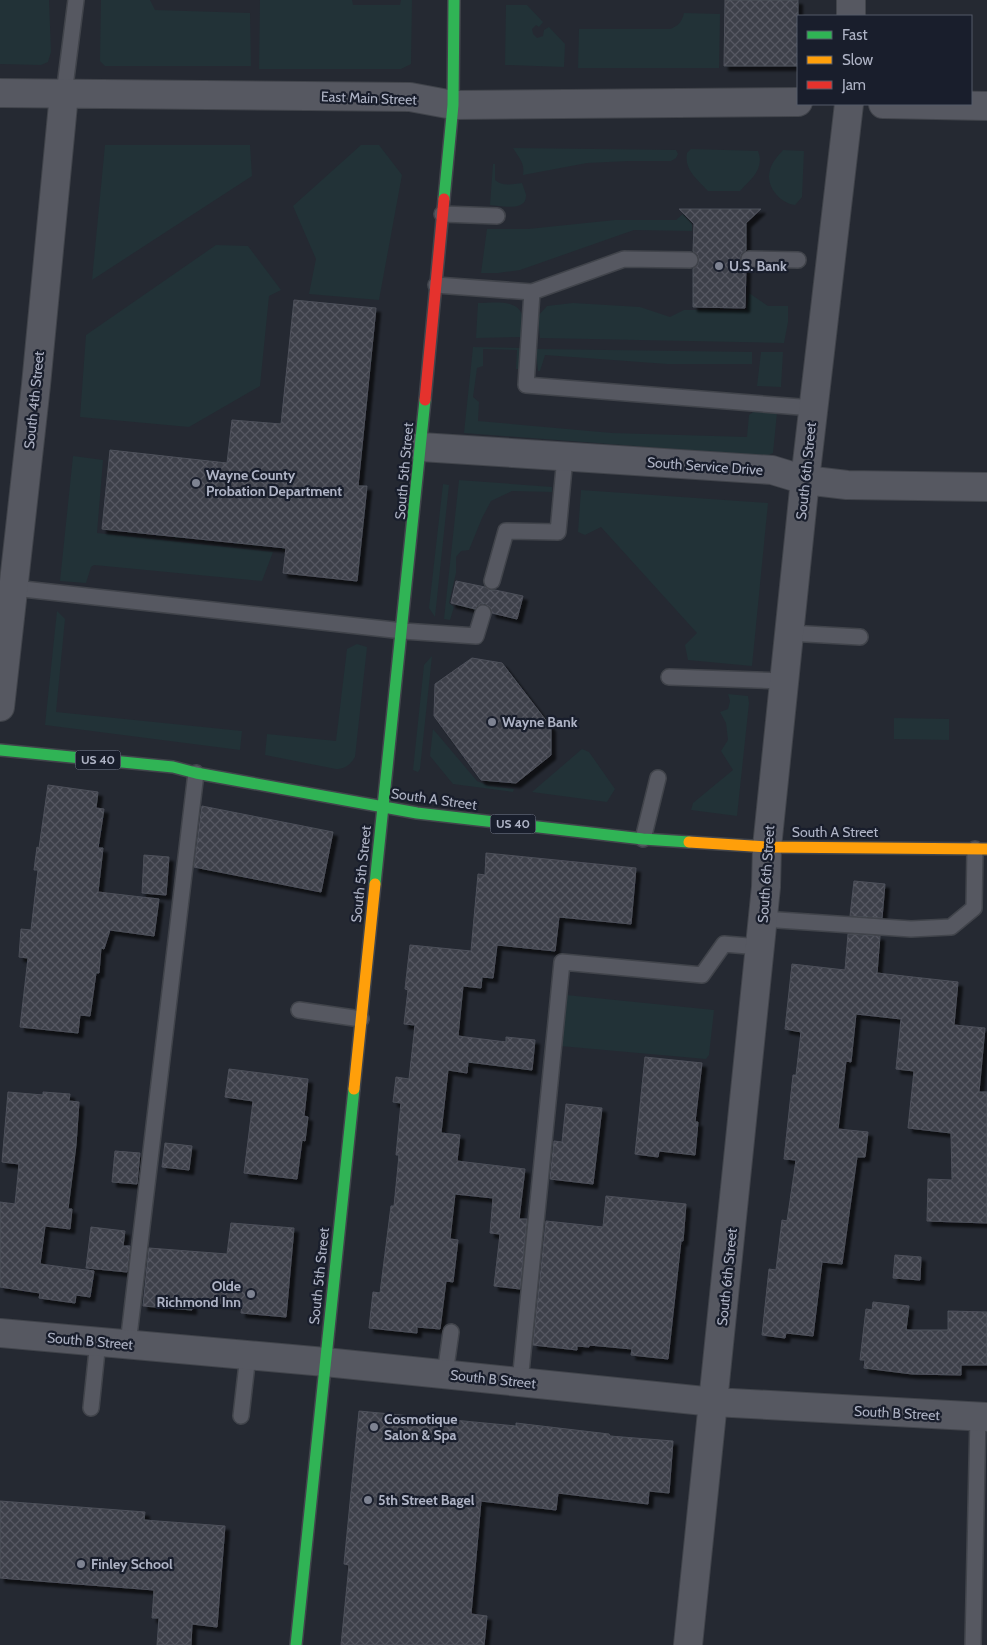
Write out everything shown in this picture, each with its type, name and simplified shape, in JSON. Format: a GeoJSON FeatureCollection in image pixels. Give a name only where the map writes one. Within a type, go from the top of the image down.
{"type":"FeatureCollection","features":[{"type":"Feature","properties":{"kind":"street","name":"South 5th Street"},"geometry":{"type":"LineString","coordinates":[[296,1645],[422,447],[453,105],[454,0]]}},
{"type":"Feature","properties":{"kind":"street"},"geometry":{"type":"LineString","coordinates":[[851,0],[851,15]]}},
{"type":"Feature","properties":{"kind":"street","name":"East Main Street"},"geometry":{"type":"LineString","coordinates":[[0,93],[410,97],[453,105],[797,102]]}},
{"type":"Feature","properties":{"kind":"street","name":"South 4th Street"},"geometry":{"type":"LineString","coordinates":[[0,707],[36,385],[64,94]]}},
{"type":"Feature","properties":{"kind":"street","name":"South 6th Street"},"geometry":{"type":"LineString","coordinates":[[688,1645],[763,919],[767,847],[789,633],[813,408],[849,105]]}},
{"type":"Feature","properties":{"kind":"street"},"geometry":{"type":"LineString","coordinates":[[935,105],[987,106]]}},
{"type":"Feature","properties":{"kind":"street","name":"South Service Drive"},"geometry":{"type":"LineString","coordinates":[[422,447],[772,470],[805,480],[847,485],[987,487]]}},
{"type":"Feature","properties":{"kind":"street","name":"South A Street"},"geometry":{"type":"LineString","coordinates":[[0,750],[173,767],[196,773],[416,813],[643,839],[767,847],[981,849]]}},
{"type":"Feature","properties":{"kind":"street","name":"South B Street"},"geometry":{"type":"LineString","coordinates":[[0,1333],[325,1362],[714,1402],[982,1417]]}},
{"type":"Feature","properties":{"kind":"lane"},"geometry":{"type":"LineString","coordinates":[[64,94],[76,0]]}},
{"type":"Feature","properties":{"kind":"lane"},"geometry":{"type":"LineString","coordinates":[[442,214],[497,216]]}},
{"type":"Feature","properties":{"kind":"lane"},"geometry":{"type":"LineString","coordinates":[[436,285],[532,292],[624,259],[690,260]]}},
{"type":"Feature","properties":{"kind":"lane"},"geometry":{"type":"LineString","coordinates":[[749,260],[798,260]]}},
{"type":"Feature","properties":{"kind":"lane"},"geometry":{"type":"LineString","coordinates":[[532,292],[526,385],[813,408]]}},
{"type":"Feature","properties":{"kind":"lane"},"geometry":{"type":"LineString","coordinates":[[492,581],[506,531],[558,532],[566,457]]}},
{"type":"Feature","properties":{"kind":"lane"},"geometry":{"type":"LineString","coordinates":[[14,588],[403,631],[476,636],[483,613]]}},
{"type":"Feature","properties":{"kind":"lane"},"geometry":{"type":"LineString","coordinates":[[789,633],[860,637]]}},
{"type":"Feature","properties":{"kind":"lane"},"geometry":{"type":"LineString","coordinates":[[669,677],[784,681]]}},
{"type":"Feature","properties":{"kind":"lane"},"geometry":{"type":"LineString","coordinates":[[128,1344],[196,773]]}},
{"type":"Feature","properties":{"kind":"lane"},"geometry":{"type":"LineString","coordinates":[[643,839],[658,778]]}},
{"type":"Feature","properties":{"kind":"lane"},"geometry":{"type":"LineString","coordinates":[[763,919],[911,929],[951,927],[974,908],[981,849]]}},
{"type":"Feature","properties":{"kind":"lane"},"geometry":{"type":"LineString","coordinates":[[520,1382],[562,962],[702,974],[724,944],[760,947]]}},
{"type":"Feature","properties":{"kind":"lane"},"geometry":{"type":"LineString","coordinates":[[299,1010],[361,1019]]}},
{"type":"Feature","properties":{"kind":"lane"},"geometry":{"type":"LineString","coordinates":[[445,1374],[451,1332]]}},
{"type":"Feature","properties":{"kind":"lane"},"geometry":{"type":"LineString","coordinates":[[91,1408],[98,1341]]}},
{"type":"Feature","properties":{"kind":"lane"},"geometry":{"type":"LineString","coordinates":[[241,1416],[248,1355]]}},
{"type":"Feature","properties":{"kind":"lane"},"geometry":{"type":"LineString","coordinates":[[973,1645],[982,1417]]}},
{"type":"Feature","properties":{"kind":"shaded area"},"geometry":{"type":"Polygon","coordinates":[[[0,0],[49,0],[51,52],[48,62],[41,65],[0,64],[0,0]]]}},
{"type":"Feature","properties":{"kind":"shaded area"},"geometry":{"type":"Polygon","coordinates":[[[101,0],[150,0],[155,10],[250,13],[251,66],[105,66],[100,61],[101,0]]]}},
{"type":"Feature","properties":{"kind":"shaded area"},"geometry":{"type":"Polygon","coordinates":[[[260,0],[352,0],[353,5],[400,5],[401,0],[412,0],[411,64],[401,69],[259,69],[260,0]]]}},
{"type":"Feature","properties":{"kind":"shaded area"},"geometry":{"type":"Polygon","coordinates":[[[506,5],[527,5],[543,22],[539,27],[536,25],[532,29],[533,34],[537,38],[543,36],[544,30],[549,27],[565,44],[564,67],[505,65],[506,5]]]}},
{"type":"Feature","properties":{"kind":"shaded area"},"geometry":{"type":"Polygon","coordinates":[[[684,13],[720,14],[719,68],[578,68],[579,29],[670,29],[680,23],[684,13]]]}},
{"type":"Feature","properties":{"kind":"shaded area"},"geometry":{"type":"Polygon","coordinates":[[[105,145],[250,145],[252,176],[92,280],[105,145]]]}},
{"type":"Feature","properties":{"kind":"shaded area"},"geometry":{"type":"Polygon","coordinates":[[[361,145],[379,145],[402,175],[379,300],[309,294],[316,259],[293,206],[361,145]]]}},
{"type":"Feature","properties":{"kind":"shaded area"},"geometry":{"type":"Polygon","coordinates":[[[513,148],[676,150],[678,154],[671,161],[587,163],[523,175],[522,164],[513,148]]]}},
{"type":"Feature","properties":{"kind":"shaded area"},"geometry":{"type":"Polygon","coordinates":[[[691,149],[758,151],[760,163],[756,173],[740,191],[708,191],[689,169],[687,153],[691,149]]]}},
{"type":"Feature","properties":{"kind":"shaded area"},"geometry":{"type":"Polygon","coordinates":[[[783,150],[804,151],[802,197],[795,205],[789,204],[779,197],[770,182],[771,167],[783,150]]]}},
{"type":"Feature","properties":{"kind":"shaded area"},"geometry":{"type":"Polygon","coordinates":[[[493,164],[495,164],[495,180],[501,184],[522,183],[526,195],[522,204],[512,207],[490,205],[493,164]]]}},
{"type":"Feature","properties":{"kind":"shaded area"},"geometry":{"type":"Polygon","coordinates":[[[683,214],[692,224],[692,231],[634,230],[520,270],[481,273],[487,229],[528,229],[615,220],[676,220],[683,214]]]}},
{"type":"Feature","properties":{"kind":"shaded area"},"geometry":{"type":"Polygon","coordinates":[[[216,245],[248,246],[281,290],[269,296],[260,386],[189,427],[80,417],[86,335],[216,245]]]}},
{"type":"Feature","properties":{"kind":"shaded area"},"geometry":{"type":"Polygon","coordinates":[[[749,293],[768,306],[788,306],[788,322],[784,343],[540,338],[538,316],[547,306],[573,303],[640,307],[670,317],[684,310],[747,310],[749,293]]]}},
{"type":"Feature","properties":{"kind":"shaded area"},"geometry":{"type":"Polygon","coordinates":[[[498,302],[511,304],[516,307],[524,319],[523,337],[476,338],[478,303],[498,302]]]}},
{"type":"Feature","properties":{"kind":"shaded area"},"geometry":{"type":"Polygon","coordinates":[[[473,347],[522,348],[519,369],[516,369],[517,350],[483,349],[483,366],[477,368],[473,397],[479,402],[478,421],[612,433],[747,437],[749,415],[756,410],[777,413],[773,453],[766,456],[464,433],[473,347]]]}},
{"type":"Feature","properties":{"kind":"shaded area"},"geometry":{"type":"Polygon","coordinates":[[[536,349],[752,352],[752,364],[667,364],[545,355],[540,371],[538,371],[536,349]]]}},
{"type":"Feature","properties":{"kind":"shaded area"},"geometry":{"type":"Polygon","coordinates":[[[761,352],[783,352],[781,387],[757,386],[761,352]]]}},
{"type":"Feature","properties":{"kind":"shaded area"},"geometry":{"type":"Polygon","coordinates":[[[73,456],[103,460],[97,533],[273,552],[262,581],[94,565],[91,567],[86,583],[60,581],[73,456]]]}},
{"type":"Feature","properties":{"kind":"shaded area"},"geometry":{"type":"Polygon","coordinates":[[[459,480],[552,487],[552,492],[512,491],[491,501],[469,550],[461,551],[456,557],[456,573],[449,603],[454,607],[450,620],[444,619],[459,480]]]}},
{"type":"Feature","properties":{"kind":"shaded area"},"geometry":{"type":"Polygon","coordinates":[[[443,484],[449,485],[435,617],[429,608],[443,484]]]}},
{"type":"Feature","properties":{"kind":"shaded area"},"geometry":{"type":"Polygon","coordinates":[[[581,490],[768,503],[752,666],[688,660],[685,645],[697,633],[601,527],[585,535],[578,532],[581,490]]]}},
{"type":"Feature","properties":{"kind":"shaded area"},"geometry":{"type":"Polygon","coordinates":[[[57,611],[65,619],[56,712],[242,731],[240,750],[45,725],[57,611]]]}},
{"type":"Feature","properties":{"kind":"shaded area"},"geometry":{"type":"Polygon","coordinates":[[[357,644],[367,647],[355,757],[351,762],[345,767],[336,769],[265,755],[267,734],[336,741],[347,649],[357,644]]]}},
{"type":"Feature","properties":{"kind":"shaded area"},"geometry":{"type":"Polygon","coordinates":[[[432,656],[420,769],[418,772],[413,770],[424,665],[432,656]]]}},
{"type":"Feature","properties":{"kind":"shaded area"},"geometry":{"type":"Polygon","coordinates":[[[728,694],[748,696],[749,703],[737,816],[691,810],[693,803],[733,770],[721,751],[728,740],[726,723],[720,712],[728,709],[730,701],[728,694]]]}},
{"type":"Feature","properties":{"kind":"shaded area"},"geometry":{"type":"Polygon","coordinates":[[[894,718],[949,719],[949,740],[894,739],[894,718]]]}},
{"type":"Feature","properties":{"kind":"shaded area"},"geometry":{"type":"Polygon","coordinates":[[[433,729],[477,781],[489,786],[514,789],[513,792],[453,784],[430,756],[433,729]]]}},
{"type":"Feature","properties":{"kind":"shaded area"},"geometry":{"type":"Polygon","coordinates":[[[582,749],[589,752],[615,789],[607,802],[532,792],[582,749]]]}},
{"type":"Feature","properties":{"kind":"shaded area"},"geometry":{"type":"Polygon","coordinates":[[[566,995],[714,1010],[709,1055],[706,1059],[560,1046],[566,995]]]}},
{"type":"Feature","properties":{"kind":"building"},"geometry":{"type":"Polygon","coordinates":[[[725,0],[798,0],[797,66],[724,66],[725,0]]]}},
{"type":"Feature","properties":{"kind":"building","name":"U.S. Bank"},"geometry":{"type":"Polygon","coordinates":[[[679,209],[761,209],[746,223],[746,250],[741,254],[740,258],[741,264],[746,268],[745,308],[693,307],[693,269],[698,265],[699,260],[698,255],[693,251],[694,224],[679,209]]]}},
{"type":"Feature","properties":{"kind":"building"},"geometry":{"type":"Polygon","coordinates":[[[294,300],[376,308],[358,486],[367,486],[357,581],[283,573],[286,548],[102,529],[110,450],[227,463],[232,420],[281,424],[294,300]]]}},
{"type":"Feature","properties":{"kind":"building"},"geometry":{"type":"Polygon","coordinates":[[[456,581],[523,596],[517,619],[492,613],[490,607],[485,604],[480,604],[475,609],[451,603],[456,581]]]}},
{"type":"Feature","properties":{"kind":"building","name":"Wayne Bank"},"geometry":{"type":"Polygon","coordinates":[[[472,658],[502,663],[551,727],[551,755],[516,783],[481,780],[434,716],[435,684],[472,658]]]}},
{"type":"Feature","properties":{"kind":"building"},"geometry":{"type":"Polygon","coordinates":[[[48,785],[98,792],[96,808],[104,809],[98,848],[103,848],[98,892],[159,899],[154,936],[110,930],[104,949],[101,948],[99,973],[96,973],[90,1016],[80,1015],[78,1033],[20,1027],[28,958],[19,957],[21,929],[31,930],[38,870],[34,870],[48,785]]]}},
{"type":"Feature","properties":{"kind":"building"},"geometry":{"type":"Polygon","coordinates":[[[202,806],[333,832],[321,892],[194,867],[202,806]]]}},
{"type":"Feature","properties":{"kind":"building"},"geometry":{"type":"Polygon","coordinates":[[[486,853],[636,868],[631,924],[559,917],[555,951],[497,945],[493,978],[482,977],[481,988],[463,986],[458,1036],[506,1042],[506,1037],[535,1040],[532,1070],[468,1062],[467,1073],[448,1070],[441,1133],[460,1135],[457,1161],[525,1169],[519,1219],[527,1219],[520,1289],[494,1286],[500,1234],[490,1233],[493,1198],[455,1194],[450,1239],[458,1240],[453,1282],[446,1281],[440,1329],[417,1327],[417,1333],[369,1328],[373,1292],[380,1293],[391,1206],[394,1206],[399,1155],[396,1155],[401,1103],[393,1102],[396,1077],[409,1079],[415,1025],[404,1024],[408,990],[405,989],[410,945],[471,951],[478,874],[485,875],[486,853]]]}},
{"type":"Feature","properties":{"kind":"building"},"geometry":{"type":"Polygon","coordinates":[[[144,855],[169,857],[166,895],[142,893],[144,855]]]}},
{"type":"Feature","properties":{"kind":"building"},"geometry":{"type":"Polygon","coordinates":[[[854,881],[885,884],[882,918],[850,916],[854,881]]]}},
{"type":"Feature","properties":{"kind":"building"},"geometry":{"type":"Polygon","coordinates":[[[848,934],[880,936],[877,973],[958,982],[954,1025],[985,1028],[979,1092],[987,1092],[987,1223],[927,1221],[928,1179],[952,1180],[951,1133],[908,1128],[914,1071],[896,1069],[901,1019],[856,1014],[851,1062],[846,1061],[838,1129],[868,1132],[865,1157],[857,1157],[842,1264],[822,1262],[813,1336],[786,1333],[785,1338],[762,1335],[769,1269],[776,1270],[782,1220],[787,1221],[796,1160],[784,1159],[793,1075],[796,1075],[801,1032],[785,1029],[792,964],[845,970],[848,934]]]}},
{"type":"Feature","properties":{"kind":"building"},"geometry":{"type":"Polygon","coordinates":[[[645,1057],[702,1063],[695,1122],[698,1122],[695,1155],[659,1151],[658,1157],[635,1154],[645,1057]]]}},
{"type":"Feature","properties":{"kind":"building"},"geometry":{"type":"Polygon","coordinates":[[[229,1069],[308,1079],[304,1116],[308,1117],[305,1141],[302,1140],[297,1179],[244,1173],[253,1101],[225,1097],[229,1069]]]}},
{"type":"Feature","properties":{"kind":"building"},"geometry":{"type":"Polygon","coordinates":[[[8,1092],[43,1095],[43,1092],[70,1094],[69,1101],[79,1102],[68,1209],[72,1209],[70,1229],[45,1226],[40,1264],[94,1271],[90,1297],[76,1295],[75,1303],[39,1298],[40,1293],[0,1287],[0,1202],[15,1204],[19,1164],[2,1162],[8,1092]]]}},
{"type":"Feature","properties":{"kind":"building"},"geometry":{"type":"Polygon","coordinates":[[[566,1104],[602,1108],[593,1184],[550,1179],[554,1141],[562,1142],[566,1104]]]}},
{"type":"Feature","properties":{"kind":"building"},"geometry":{"type":"Polygon","coordinates":[[[165,1143],[192,1146],[189,1170],[162,1167],[165,1143]]]}},
{"type":"Feature","properties":{"kind":"building"},"geometry":{"type":"Polygon","coordinates":[[[115,1151],[140,1153],[137,1184],[112,1182],[115,1151]]]}},
{"type":"Feature","properties":{"kind":"building"},"geometry":{"type":"Polygon","coordinates":[[[606,1196],[686,1204],[668,1359],[631,1355],[632,1349],[589,1345],[589,1347],[577,1346],[577,1350],[533,1345],[546,1221],[603,1227],[606,1196]]]}},
{"type":"Feature","properties":{"kind":"building"},"geometry":{"type":"Polygon","coordinates":[[[231,1223],[294,1228],[286,1317],[241,1313],[242,1305],[192,1301],[192,1310],[143,1306],[149,1248],[227,1254],[231,1223]]]}},
{"type":"Feature","properties":{"kind":"building"},"geometry":{"type":"Polygon","coordinates":[[[91,1227],[125,1231],[123,1246],[130,1246],[127,1272],[86,1268],[91,1227]]]}},
{"type":"Feature","properties":{"kind":"building"},"geometry":{"type":"Polygon","coordinates":[[[895,1255],[921,1257],[920,1280],[893,1278],[895,1255]]]}},
{"type":"Feature","properties":{"kind":"building"},"geometry":{"type":"Polygon","coordinates":[[[873,1302],[909,1306],[906,1330],[948,1330],[948,1311],[987,1312],[987,1365],[961,1365],[961,1375],[912,1374],[864,1368],[865,1360],[860,1360],[866,1309],[872,1310],[873,1302]]]}},
{"type":"Feature","properties":{"kind":"building"},"geometry":{"type":"Polygon","coordinates":[[[359,1411],[516,1426],[516,1423],[609,1434],[610,1436],[673,1441],[669,1493],[649,1491],[648,1504],[558,1493],[556,1510],[481,1501],[471,1614],[487,1616],[484,1645],[341,1645],[349,1565],[344,1564],[359,1411]]]}},
{"type":"Feature","properties":{"kind":"building"},"geometry":{"type":"Polygon","coordinates":[[[0,1501],[145,1512],[144,1520],[225,1526],[217,1627],[192,1624],[191,1645],[157,1645],[159,1618],[152,1618],[154,1590],[0,1578],[0,1501]]]}},
{"type":"Feature","properties":{"kind":"traffic: fast"},"geometry":{"type":"LineString","coordinates":[[444,199],[453,105],[454,0]]}},
{"type":"Feature","properties":{"kind":"traffic: fast"},"geometry":{"type":"LineString","coordinates":[[375,884],[425,400]]}},
{"type":"Feature","properties":{"kind":"traffic: fast"},"geometry":{"type":"LineString","coordinates":[[0,750],[173,767],[196,773],[417,813],[643,839],[689,842]]}},
{"type":"Feature","properties":{"kind":"traffic: fast"},"geometry":{"type":"LineString","coordinates":[[296,1645],[354,1089]]}},
{"type":"Feature","properties":{"kind":"traffic: slow"},"geometry":{"type":"LineString","coordinates":[[689,842],[767,847],[987,849]]}},
{"type":"Feature","properties":{"kind":"traffic: slow"},"geometry":{"type":"LineString","coordinates":[[354,1089],[375,884]]}},
{"type":"Feature","properties":{"kind":"traffic: jam"},"geometry":{"type":"LineString","coordinates":[[425,400],[444,199]]}},
{"type":"Feature","properties":{"kind":"place","name":"U.S. Bank"},"geometry":{"type":"Point","coordinates":[719,266]}},
{"type":"Feature","properties":{"kind":"place","name":"Wayne County Probation Department"},"geometry":{"type":"Point","coordinates":[196,483]}},
{"type":"Feature","properties":{"kind":"place","name":"Wayne Bank"},"geometry":{"type":"Point","coordinates":[492,722]}},
{"type":"Feature","properties":{"kind":"place","name":"Olde Richmond Inn"},"geometry":{"type":"Point","coordinates":[251,1294]}},
{"type":"Feature","properties":{"kind":"place","name":"Cosmotique Salon & Spa"},"geometry":{"type":"Point","coordinates":[374,1427]}},
{"type":"Feature","properties":{"kind":"place","name":"5th Street Bagel"},"geometry":{"type":"Point","coordinates":[368,1500]}},
{"type":"Feature","properties":{"kind":"place","name":"Finley School"},"geometry":{"type":"Point","coordinates":[81,1564]}}]}
